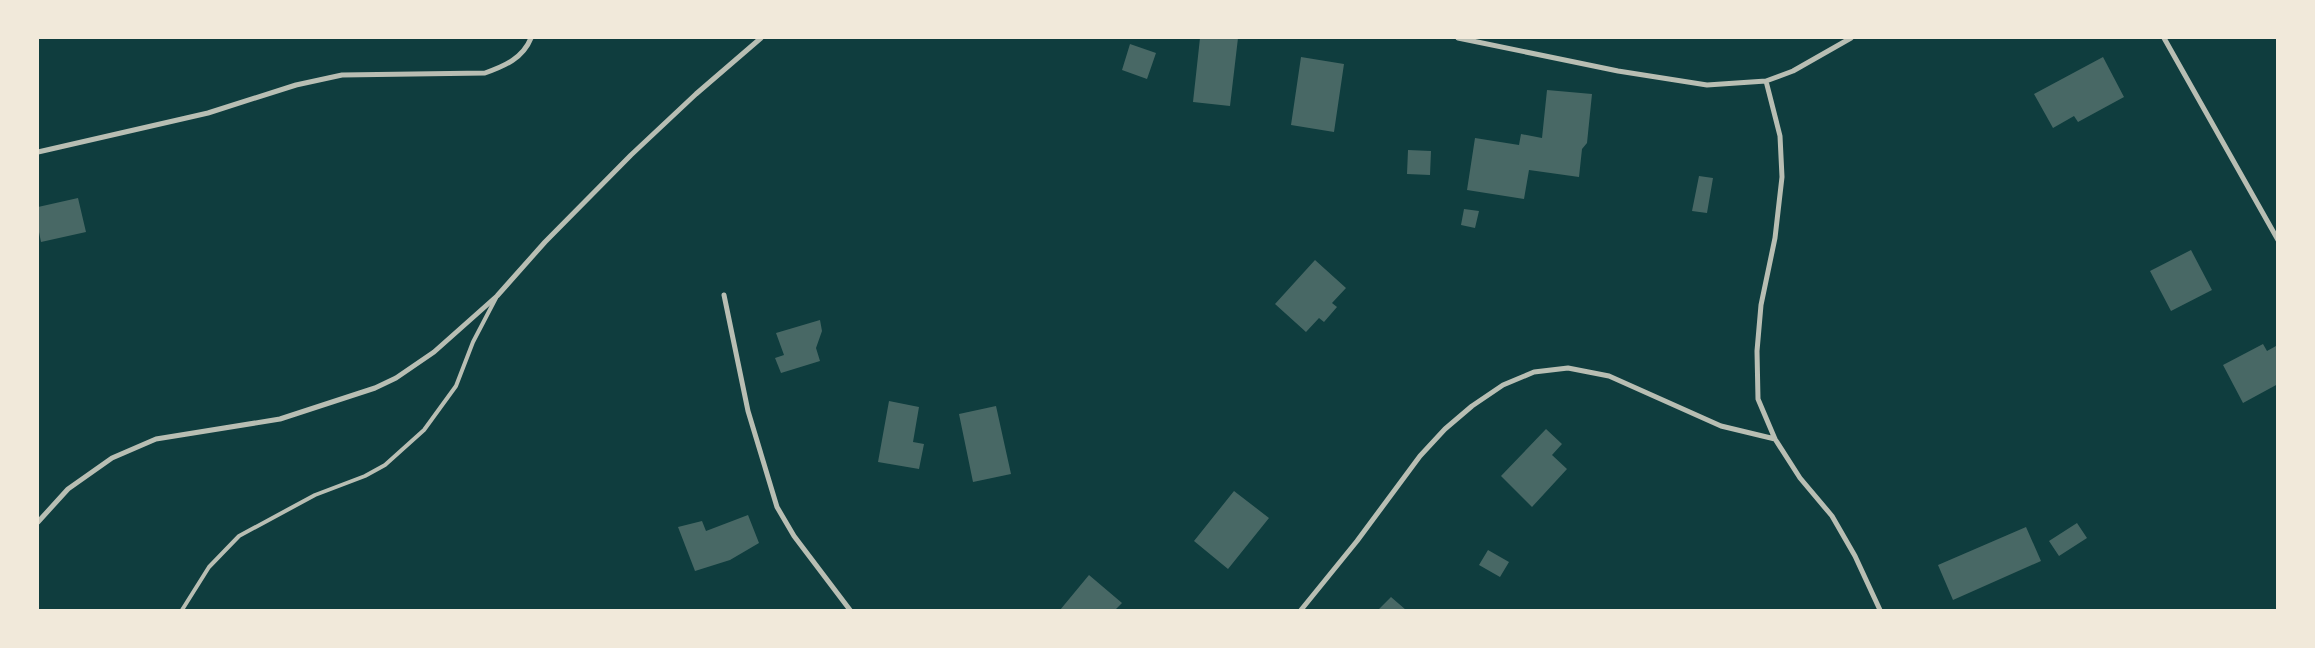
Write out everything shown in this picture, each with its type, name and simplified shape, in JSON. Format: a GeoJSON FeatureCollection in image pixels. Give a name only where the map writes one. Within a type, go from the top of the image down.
{"type":"FeatureCollection","features":[{"type":"Feature","properties":{"kind":"street"},"geometry":{"type":"LineString","coordinates":[[38,152],[208,113],[287,88],[342,75],[485,73],[514,60],[525,50],[531,38]]}},
{"type":"Feature","properties":{"kind":"street"},"geometry":{"type":"LineString","coordinates":[[38,522],[68,489],[112,458],[156,439],[280,418],[375,388],[396,378],[434,352],[497,296],[546,242],[631,155],[696,94],[761,38]]}},
{"type":"Feature","properties":{"kind":"street"},"geometry":{"type":"LineString","coordinates":[[1458,38],[1618,71],[1707,85],[1766,81],[1793,71],[1850,38]]}},
{"type":"Feature","properties":{"kind":"street"},"geometry":{"type":"LineString","coordinates":[[2164,38],[2278,240]]}},
{"type":"Feature","properties":{"kind":"street"},"geometry":{"type":"LineString","coordinates":[[1766,81],[1780,136],[1782,177],[1775,238],[1761,305],[1757,351],[1758,398],[1775,439],[1800,478],[1832,516],[1856,556],[1880,610]]}},
{"type":"Feature","properties":{"kind":"street"},"geometry":{"type":"LineString","coordinates":[[724,296],[748,411],[777,507],[794,536],[850,610]]}},
{"type":"Feature","properties":{"kind":"street"},"geometry":{"type":"LineString","coordinates":[[1301,610],[1357,541],[1420,456],[1445,429],[1472,406],[1503,385],[1534,372],[1568,368],[1609,376],[1721,426],[1775,439]]}},
{"type":"Feature","properties":{"kind":"lane"},"geometry":{"type":"LineString","coordinates":[[182,610],[209,567],[239,536],[315,494],[356,480],[385,465],[424,430],[456,386],[473,342],[497,296]]}},
{"type":"Feature","properties":{"kind":"building"},"geometry":{"type":"Polygon","coordinates":[[[1200,38],[1238,38],[1230,106],[1193,102],[1200,38]]]}},
{"type":"Feature","properties":{"kind":"building"},"geometry":{"type":"Polygon","coordinates":[[[1130,44],[1156,53],[1147,79],[1122,70],[1130,44]]]}},
{"type":"Feature","properties":{"kind":"building"},"geometry":{"type":"Polygon","coordinates":[[[1301,57],[1344,64],[1334,132],[1291,125],[1301,57]]]}},
{"type":"Feature","properties":{"kind":"building"},"geometry":{"type":"Polygon","coordinates":[[[2103,57],[2124,97],[2078,122],[2074,116],[2053,128],[2034,94],[2103,57]]]}},
{"type":"Feature","properties":{"kind":"building"},"geometry":{"type":"Polygon","coordinates":[[[1547,90],[1592,94],[1587,143],[1582,149],[1579,177],[1529,170],[1524,199],[1467,190],[1475,138],[1519,145],[1521,134],[1542,138],[1547,90]]]}},
{"type":"Feature","properties":{"kind":"building"},"geometry":{"type":"Polygon","coordinates":[[[1408,150],[1431,151],[1430,175],[1407,174],[1408,150]]]}},
{"type":"Feature","properties":{"kind":"building"},"geometry":{"type":"Polygon","coordinates":[[[1699,176],[1713,178],[1707,213],[1692,211],[1699,176]]]}},
{"type":"Feature","properties":{"kind":"building"},"geometry":{"type":"Polygon","coordinates":[[[78,198],[86,232],[41,242],[38,227],[38,207],[78,198]]]}},
{"type":"Feature","properties":{"kind":"building"},"geometry":{"type":"Polygon","coordinates":[[[1464,209],[1479,211],[1475,228],[1461,225],[1464,209]]]}},
{"type":"Feature","properties":{"kind":"building"},"geometry":{"type":"Polygon","coordinates":[[[2191,250],[2212,290],[2171,311],[2150,271],[2191,250]]]}},
{"type":"Feature","properties":{"kind":"building"},"geometry":{"type":"Polygon","coordinates":[[[1315,260],[1346,288],[1332,303],[1337,307],[1324,322],[1319,318],[1306,332],[1275,304],[1315,260]]]}},
{"type":"Feature","properties":{"kind":"building"},"geometry":{"type":"Polygon","coordinates":[[[820,320],[822,331],[816,348],[820,361],[781,373],[775,358],[784,355],[776,333],[820,320]]]}},
{"type":"Feature","properties":{"kind":"building"},"geometry":{"type":"Polygon","coordinates":[[[2263,344],[2267,351],[2276,346],[2278,349],[2278,384],[2243,403],[2223,365],[2263,344]]]}},
{"type":"Feature","properties":{"kind":"building"},"geometry":{"type":"Polygon","coordinates":[[[889,401],[919,407],[913,442],[924,444],[919,469],[878,462],[889,401]]]}},
{"type":"Feature","properties":{"kind":"building"},"geometry":{"type":"Polygon","coordinates":[[[996,406],[1011,474],[973,482],[959,414],[996,406]]]}},
{"type":"Feature","properties":{"kind":"building"},"geometry":{"type":"Polygon","coordinates":[[[1546,429],[1562,444],[1552,455],[1567,469],[1532,507],[1501,476],[1546,429]]]}},
{"type":"Feature","properties":{"kind":"building"},"geometry":{"type":"Polygon","coordinates":[[[1234,491],[1269,518],[1228,569],[1194,541],[1234,491]]]}},
{"type":"Feature","properties":{"kind":"building"},"geometry":{"type":"Polygon","coordinates":[[[748,515],[759,543],[730,560],[695,571],[678,527],[702,521],[706,531],[748,515]]]}},
{"type":"Feature","properties":{"kind":"building"},"geometry":{"type":"Polygon","coordinates":[[[2077,523],[2087,538],[2059,556],[2049,541],[2077,523]]]}},
{"type":"Feature","properties":{"kind":"building"},"geometry":{"type":"Polygon","coordinates":[[[2026,527],[2041,561],[1953,600],[1938,565],[2026,527]]]}},
{"type":"Feature","properties":{"kind":"building"},"geometry":{"type":"Polygon","coordinates":[[[1488,550],[1509,562],[1500,577],[1479,565],[1488,550]]]}},
{"type":"Feature","properties":{"kind":"building"},"geometry":{"type":"Polygon","coordinates":[[[1089,575],[1122,603],[1115,610],[1060,610],[1089,575]]]}},
{"type":"Feature","properties":{"kind":"building"},"geometry":{"type":"Polygon","coordinates":[[[1391,597],[1406,610],[1378,610],[1391,597]]]}}]}
